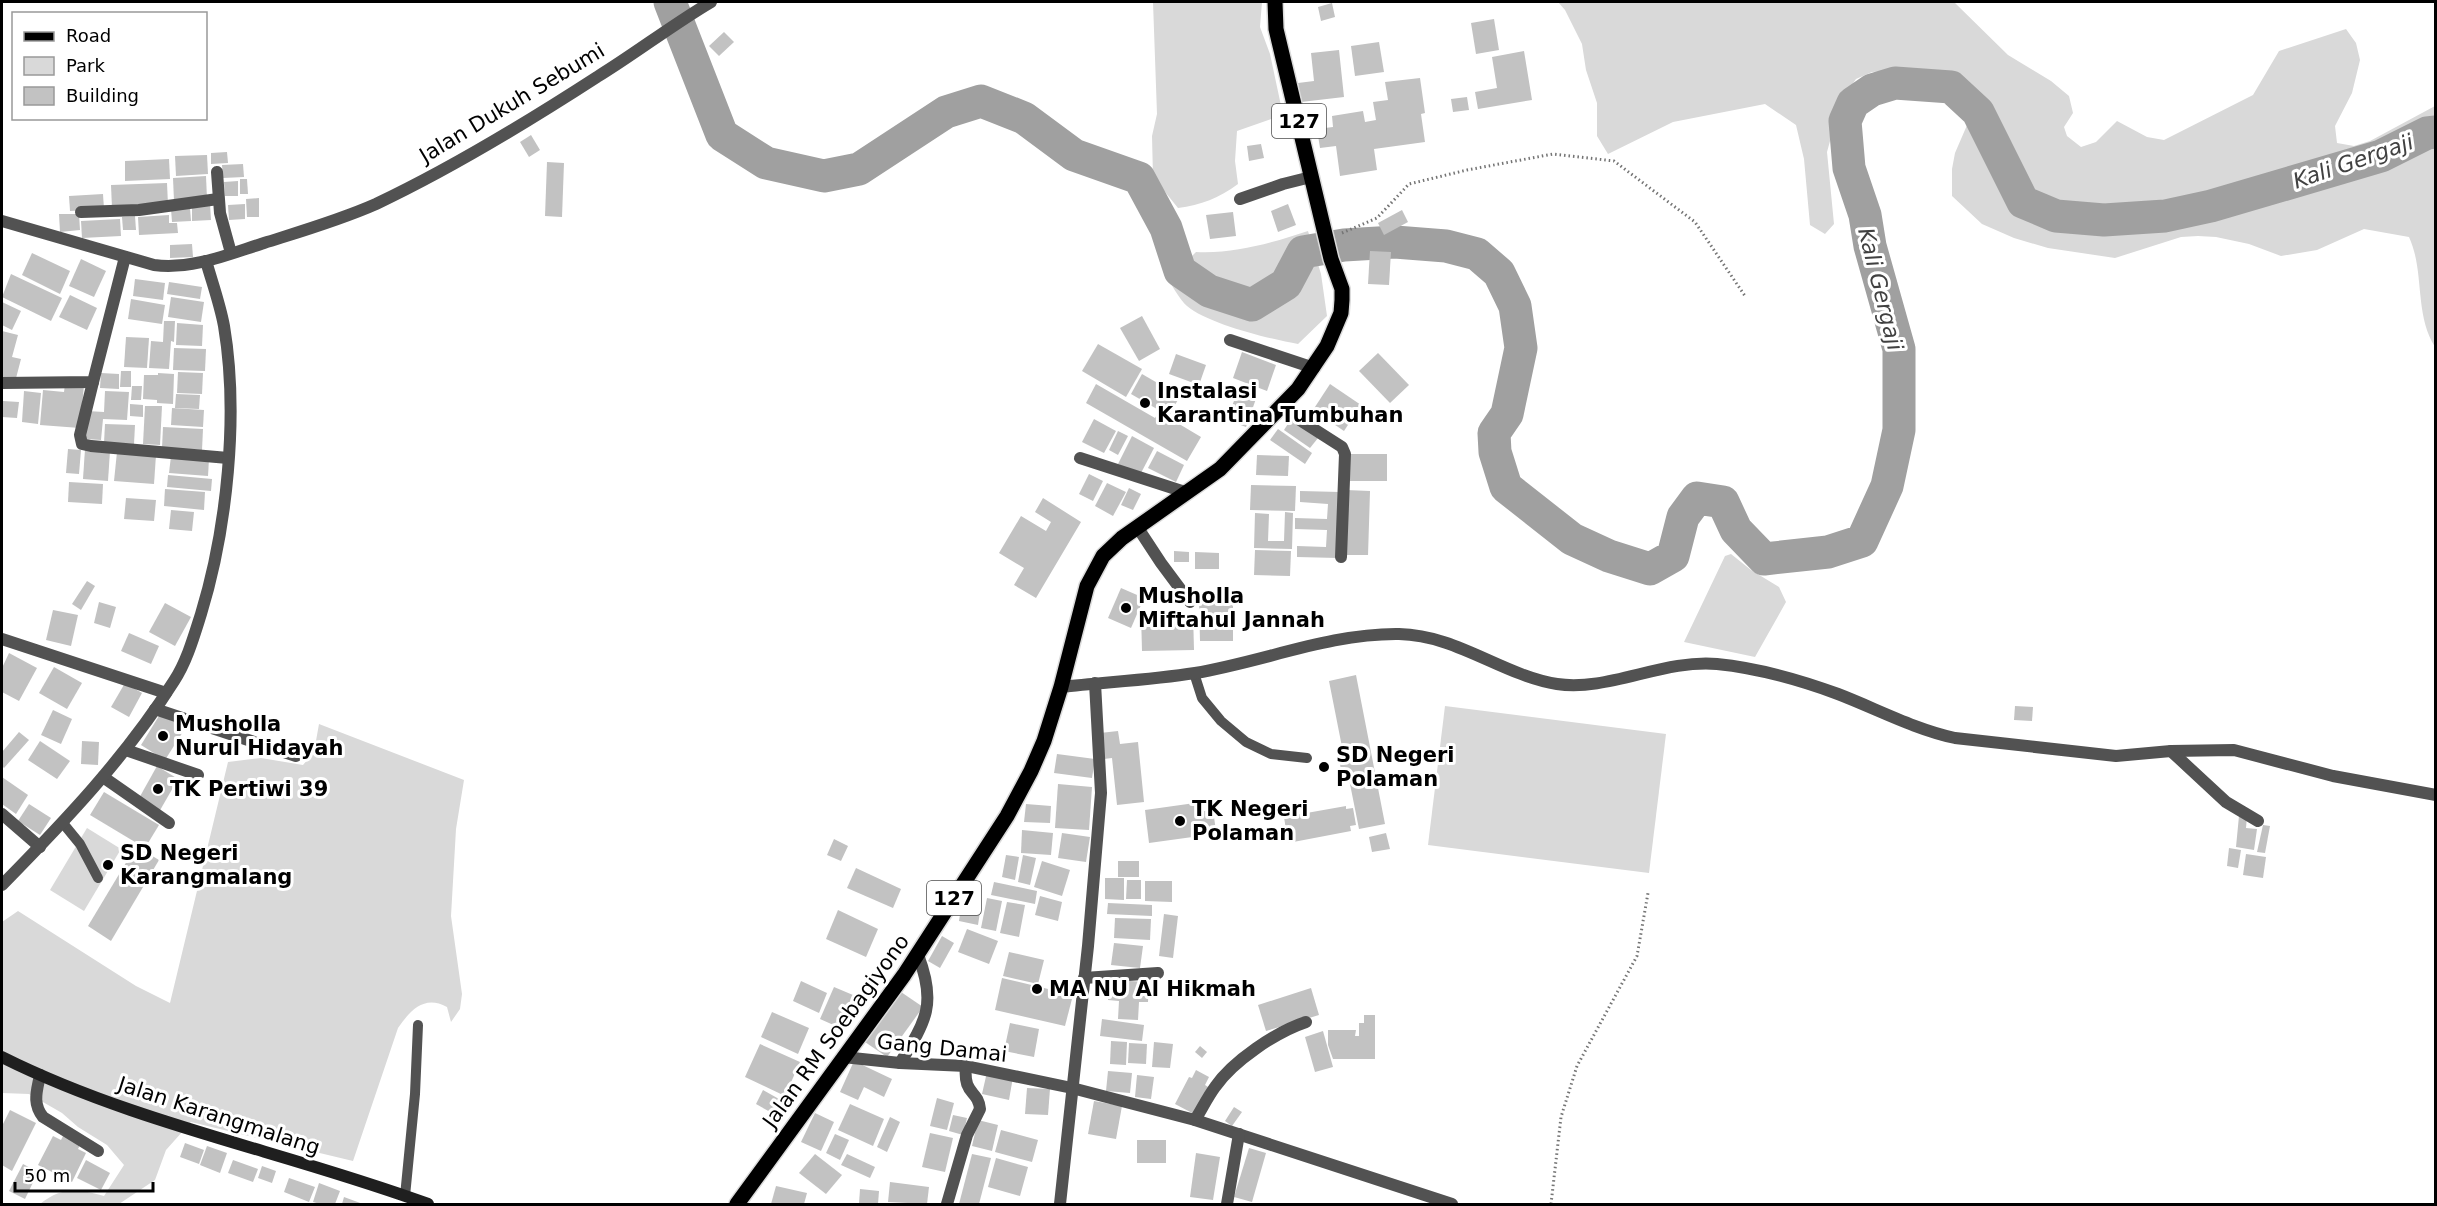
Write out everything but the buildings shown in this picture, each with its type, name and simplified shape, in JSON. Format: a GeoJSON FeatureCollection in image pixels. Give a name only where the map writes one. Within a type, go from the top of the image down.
{"type":"FeatureCollection","features":[{"type":"Feature","properties":{"kind":"main road","name":"Jalan RM Soebagiyono"},"geometry":{"type":"LineString","coordinates":[[737,1204],[918,955],[1007,816],[1044,741],[1061,687],[1087,586],[1103,556],[1122,538],[1220,469],[1281,408],[1314,368],[1327,346],[1341,312],[1342,289],[1331,260],[1276,29],[1275,2]]}},
{"type":"Feature","properties":{"kind":"street","name":"Jalan Dukuh Sebumi"},"geometry":{"type":"LineString","coordinates":[[231,254],[375,204],[503,135],[599,76],[687,15],[711,2]]}},
{"type":"Feature","properties":{"kind":"street"},"geometry":{"type":"LineString","coordinates":[[2,225],[166,267],[206,261],[231,254],[218,199],[218,172]]}},
{"type":"Feature","properties":{"kind":"street"},"geometry":{"type":"LineString","coordinates":[[1240,199],[1311,177]]}},
{"type":"Feature","properties":{"kind":"street"},"geometry":{"type":"LineString","coordinates":[[81,212],[139,210],[218,199]]}},
{"type":"Feature","properties":{"kind":"street"},"geometry":{"type":"LineString","coordinates":[[125,257],[80,435],[82,444],[228,458]]}},
{"type":"Feature","properties":{"kind":"street"},"geometry":{"type":"LineString","coordinates":[[2,885],[126,750],[175,680],[192,642],[214,565],[226,488],[230,422],[224,328],[206,261]]}},
{"type":"Feature","properties":{"kind":"street"},"geometry":{"type":"LineString","coordinates":[[1230,340],[1314,368]]}},
{"type":"Feature","properties":{"kind":"street"},"geometry":{"type":"LineString","coordinates":[[2,383],[93,382]]}},
{"type":"Feature","properties":{"kind":"street"},"geometry":{"type":"LineString","coordinates":[[1281,408],[1342,447],[1346,454],[1341,557]]}},
{"type":"Feature","properties":{"kind":"street"},"geometry":{"type":"LineString","coordinates":[[1080,458],[1188,493]]}},
{"type":"Feature","properties":{"kind":"street"},"geometry":{"type":"LineString","coordinates":[[1138,528],[1190,602]]}},
{"type":"Feature","properties":{"kind":"street"},"geometry":{"type":"LineString","coordinates":[[1061,687],[1194,673],[1356,638],[1400,634],[1442,640],[1530,678],[1566,685],[1586,684],[1676,666],[1716,664],[1783,677],[1836,693],[1933,733],[1955,738],[2116,756],[2171,751],[2234,750],[2333,776],[2436,795]]}},
{"type":"Feature","properties":{"kind":"street"},"geometry":{"type":"LineString","coordinates":[[2,639],[166,693]]}},
{"type":"Feature","properties":{"kind":"street"},"geometry":{"type":"LineString","coordinates":[[1060,1204],[1101,793],[1095,683]]}},
{"type":"Feature","properties":{"kind":"street"},"geometry":{"type":"LineString","coordinates":[[155,709],[296,756]]}},
{"type":"Feature","properties":{"kind":"street"},"geometry":{"type":"LineString","coordinates":[[126,750],[198,775]]}},
{"type":"Feature","properties":{"kind":"street"},"geometry":{"type":"LineString","coordinates":[[2171,751],[2226,802],[2258,821]]}},
{"type":"Feature","properties":{"kind":"street"},"geometry":{"type":"LineString","coordinates":[[103,777],[169,823]]}},
{"type":"Feature","properties":{"kind":"street"},"geometry":{"type":"LineString","coordinates":[[2,814],[40,846]]}},
{"type":"Feature","properties":{"kind":"street"},"geometry":{"type":"LineString","coordinates":[[900,1063],[926,1016],[928,984],[918,955]]}},
{"type":"Feature","properties":{"kind":"street"},"geometry":{"type":"LineString","coordinates":[[1084,978],[1158,973]]}},
{"type":"Feature","properties":{"kind":"street"},"geometry":{"type":"LineString","coordinates":[[1195,1120],[1215,1086],[1232,1069],[1279,1033],[1306,1022]]}},
{"type":"Feature","properties":{"kind":"street","name":"Jalan Karangmalang"},"geometry":{"type":"LineString","coordinates":[[2,1057],[40,1075],[145,1115],[428,1204]]}},
{"type":"Feature","properties":{"kind":"street","name":"Gang Damai"},"geometry":{"type":"LineString","coordinates":[[843,1057],[900,1063],[966,1066],[1072,1088],[1195,1120],[1452,1204]]}},
{"type":"Feature","properties":{"kind":"street"},"geometry":{"type":"LineString","coordinates":[[947,1204],[967,1135],[980,1108],[978,1100],[966,1084],[966,1066]]}},
{"type":"Feature","properties":{"kind":"street"},"geometry":{"type":"LineString","coordinates":[[40,1075],[35,1103],[38,1110],[43,1116],[98,1151]]}},
{"type":"Feature","properties":{"kind":"street"},"geometry":{"type":"LineString","coordinates":[[1227,1204],[1239,1134]]}},
{"type":"Feature","properties":{"kind":"lane"},"geometry":{"type":"LineString","coordinates":[[1194,673],[1202,698],[1221,721],[1246,742],[1271,754],[1307,758]]}},
{"type":"Feature","properties":{"kind":"lane"},"geometry":{"type":"LineString","coordinates":[[62,822],[80,844],[98,878]]}},
{"type":"Feature","properties":{"kind":"lane"},"geometry":{"type":"LineString","coordinates":[[405,1196],[415,1094],[418,1025]]}},
{"type":"Feature","properties":{"kind":"path"},"geometry":{"type":"LineString","coordinates":[[1326,238],[1347,232],[1377,218],[1409,184],[1467,170],[1553,154],[1614,161],[1695,222],[1746,296]]}},
{"type":"Feature","properties":{"kind":"path"},"geometry":{"type":"LineString","coordinates":[[1551,1204],[1562,1117],[1577,1065],[1637,956],[1648,893]]}},
{"type":"Feature","properties":{"kind":"green space"},"geometry":{"type":"Polygon","coordinates":[[[1153,2],[1262,2],[1260,27],[1270,54],[1283,115],[1237,131],[1235,161],[1238,184],[1210,200],[1178,208],[1153,177],[1152,136],[1157,114],[1153,2]]]}},
{"type":"Feature","properties":{"kind":"green space"},"geometry":{"type":"Polygon","coordinates":[[[1558,2],[1954,2],[2008,55],[2051,81],[2069,96],[2073,113],[2064,127],[2067,136],[2081,147],[2096,142],[2117,121],[2147,137],[2164,140],[2253,95],[2279,51],[2346,29],[2356,43],[2360,60],[2352,93],[2335,126],[2337,143],[2354,146],[2370,141],[2435,106],[2435,347],[2424,320],[2417,264],[2409,237],[2364,229],[2317,250],[2281,256],[2249,244],[2216,237],[2181,237],[2115,258],[2048,248],[2014,238],[1982,224],[1952,196],[1952,169],[1955,153],[1977,102],[1951,78],[1943,75],[1901,70],[1872,72],[1856,79],[1841,101],[1827,152],[1834,224],[1825,234],[1810,225],[1804,159],[1796,125],[1765,104],[1673,122],[1608,154],[1597,136],[1597,103],[1586,70],[1582,44],[1565,10],[1558,2]]]}},
{"type":"Feature","properties":{"kind":"green space"},"geometry":{"type":"Polygon","coordinates":[[[1308,231],[1321,274],[1327,316],[1298,344],[1256,335],[1209,319],[1187,306],[1168,280],[1196,252],[1239,249],[1308,231]]]}},
{"type":"Feature","properties":{"kind":"green space"},"geometry":{"type":"Polygon","coordinates":[[[1731,554],[1751,570],[1779,587],[1786,602],[1755,657],[1684,642],[1725,556],[1731,554]]]}},
{"type":"Feature","properties":{"kind":"green space"},"geometry":{"type":"Polygon","coordinates":[[[1445,706],[1666,734],[1649,873],[1428,845],[1445,706]]]}},
{"type":"Feature","properties":{"kind":"green space"},"geometry":{"type":"Polygon","coordinates":[[[319,724],[464,780],[456,829],[451,916],[462,994],[460,1009],[451,1022],[447,1007],[425,1003],[413,1010],[398,1028],[353,1161],[191,1122],[166,1150],[155,1180],[119,1204],[40,1204],[56,1194],[70,1191],[104,1196],[124,1165],[107,1145],[78,1127],[62,1113],[29,1094],[2,1093],[2,922],[18,911],[136,986],[170,1003],[228,762],[261,758],[303,765],[314,752],[319,724]]]}},
{"type":"Feature","properties":{"kind":"green space"},"geometry":{"type":"Polygon","coordinates":[[[87,828],[121,849],[84,911],[50,890],[87,828]]]}},
{"type":"Feature","properties":{"kind":"waterway","name":"Kali Gergaji"},"geometry":{"type":"LineString","coordinates":[[670,2],[722,135],[766,163],[824,176],[859,169],[946,112],[981,101],[1024,118],[1074,155],[1139,178],[1166,228],[1180,271],[1209,291],[1252,305],[1286,284],[1303,252],[1344,245],[1395,242],[1446,246],[1477,254],[1499,273],[1515,306],[1521,348],[1507,414],[1494,433],[1495,452],[1506,487],[1572,539],[1609,556],[1650,569],[1673,556],[1683,517],[1697,498],[1723,502],[1736,530],[1764,559],[1828,552],[1862,541],[1887,486],[1899,430],[1899,349],[1870,246],[1865,215],[1849,168],[1845,121],[1853,103],[1872,90],[1895,83],[1951,87],[1978,112],[2023,202],[2056,216],[2104,220],[2165,216],[2211,206],[2381,156],[2427,133],[2436,132]]}},
{"type":"Feature","properties":{"kind":"place","name":"Instalasi Karantina Tumbuhan"},"geometry":{"type":"Point","coordinates":[1145,403]}},
{"type":"Feature","properties":{"kind":"place","name":"Musholla Miftahul Jannah"},"geometry":{"type":"Point","coordinates":[1126,608]}},
{"type":"Feature","properties":{"kind":"place","name":"Musholla Nurul Hidayah"},"geometry":{"type":"Point","coordinates":[163,736]}},
{"type":"Feature","properties":{"kind":"place","name":"SD Negeri Polaman"},"geometry":{"type":"Point","coordinates":[1324,767]}},
{"type":"Feature","properties":{"kind":"place","name":"TK Pertiwi 39"},"geometry":{"type":"Point","coordinates":[158,789]}},
{"type":"Feature","properties":{"kind":"place","name":"TK Negeri Polaman"},"geometry":{"type":"Point","coordinates":[1180,821]}},
{"type":"Feature","properties":{"kind":"place","name":"SD Negeri Karangmalang"},"geometry":{"type":"Point","coordinates":[108,865]}},
{"type":"Feature","properties":{"kind":"place","name":"MA NU Al Hikmah"},"geometry":{"type":"Point","coordinates":[1037,989]}}]}
